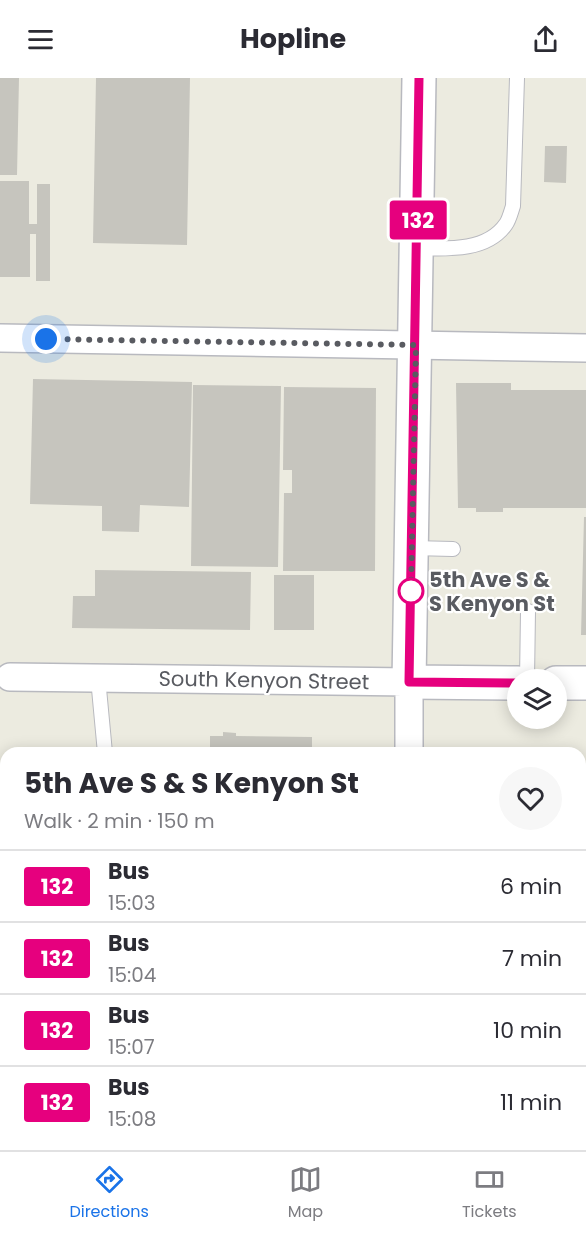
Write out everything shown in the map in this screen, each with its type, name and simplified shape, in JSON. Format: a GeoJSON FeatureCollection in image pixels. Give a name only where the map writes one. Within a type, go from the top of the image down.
{"type":"FeatureCollection","features":[{"type":"Feature","properties":{"kind":"street"},"geometry":{"type":"LineString","coordinates":[[409,747],[419,78]]}},
{"type":"Feature","properties":{"kind":"street"},"geometry":{"type":"LineString","coordinates":[[0,338],[586,348]]}},
{"type":"Feature","properties":{"kind":"street","name":"South Kenyon Street"},"geometry":{"type":"LineString","coordinates":[[10,677],[507,683]]}},
{"type":"Feature","properties":{"kind":"street"},"geometry":{"type":"LineString","coordinates":[[567,683],[586,683]]}},
{"type":"Feature","properties":{"kind":"lane"},"geometry":{"type":"LineString","coordinates":[[417,248],[457,249],[478,244],[507,224],[513,206],[517,78]]}},
{"type":"Feature","properties":{"kind":"lane"},"geometry":{"type":"LineString","coordinates":[[412,548],[453,549]]}},
{"type":"Feature","properties":{"kind":"lane"},"geometry":{"type":"LineString","coordinates":[[527,669],[528,611]]}},
{"type":"Feature","properties":{"kind":"lane"},"geometry":{"type":"LineString","coordinates":[[98,678],[104,747]]}},
{"type":"Feature","properties":{"kind":"building"},"geometry":{"type":"Polygon","coordinates":[[[0,78],[19,78],[17,175],[0,175],[0,78]]]}},
{"type":"Feature","properties":{"kind":"building"},"geometry":{"type":"Polygon","coordinates":[[[96,78],[190,78],[187,245],[93,243],[96,78]]]}},
{"type":"Feature","properties":{"kind":"building"},"geometry":{"type":"Polygon","coordinates":[[[545,146],[567,146],[566,183],[544,182],[545,146]]]}},
{"type":"Feature","properties":{"kind":"building"},"geometry":{"type":"Polygon","coordinates":[[[0,181],[29,181],[29,224],[37,224],[37,184],[50,184],[50,281],[36,281],[36,234],[30,234],[30,277],[0,277],[0,181]]]}},
{"type":"Feature","properties":{"kind":"building"},"geometry":{"type":"Polygon","coordinates":[[[33,379],[192,382],[189,507],[140,505],[139,532],[102,531],[102,506],[30,504],[33,379]]]}},
{"type":"Feature","properties":{"kind":"building"},"geometry":{"type":"Polygon","coordinates":[[[456,383],[511,383],[511,390],[586,390],[586,508],[503,508],[503,512],[476,512],[476,508],[458,508],[456,383]]]}},
{"type":"Feature","properties":{"kind":"building"},"geometry":{"type":"Polygon","coordinates":[[[193,385],[281,386],[278,567],[191,566],[193,385]]]}},
{"type":"Feature","properties":{"kind":"building"},"geometry":{"type":"Polygon","coordinates":[[[284,387],[376,388],[375,571],[283,571],[284,493],[292,493],[292,470],[283,470],[284,387]]]}},
{"type":"Feature","properties":{"kind":"building"},"geometry":{"type":"Polygon","coordinates":[[[584,517],[586,517],[586,635],[581,635],[584,517]]]}},
{"type":"Feature","properties":{"kind":"building"},"geometry":{"type":"Polygon","coordinates":[[[95,570],[251,572],[250,630],[72,628],[73,596],[95,596],[95,570]]]}},
{"type":"Feature","properties":{"kind":"building"},"geometry":{"type":"Polygon","coordinates":[[[274,575],[314,575],[314,630],[274,630],[274,575]]]}},
{"type":"Feature","properties":{"kind":"building"},"geometry":{"type":"Polygon","coordinates":[[[223,732],[236,733],[236,736],[312,737],[312,747],[210,747],[210,736],[223,736],[223,732]]]}},
{"type":"Feature","properties":{"kind":"bus line","name":"132"},"geometry":{"type":"LineString","coordinates":[[419,78],[409,682],[507,683]]}},
{"type":"Feature","properties":{"kind":"place","name":"5th Ave S & S Kenyon St"},"geometry":{"type":"Point","coordinates":[411,591]}},
{"type":"Feature","properties":{"kind":"route"},"geometry":{"type":"LineString","coordinates":[[46,339],[416,345],[411,593],[411,591]]}}]}
